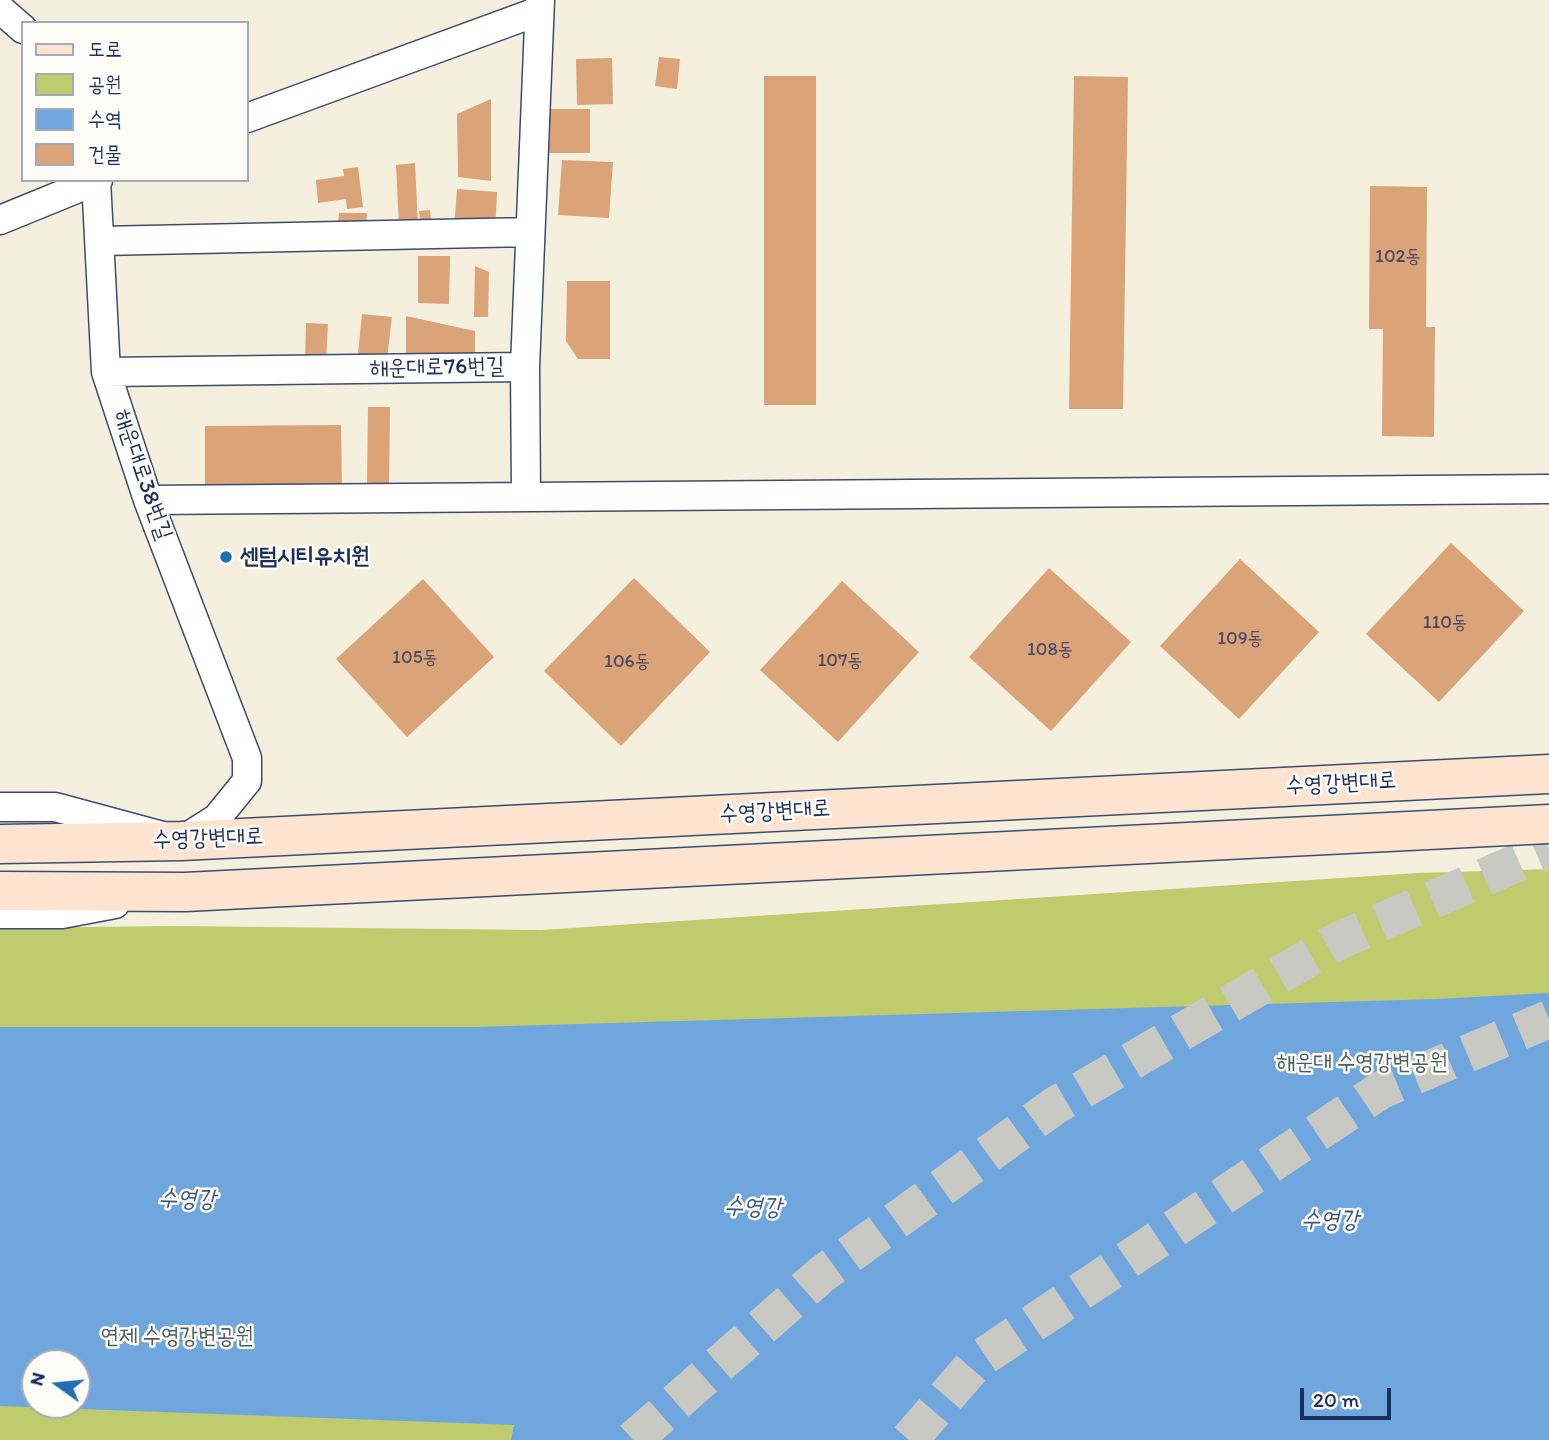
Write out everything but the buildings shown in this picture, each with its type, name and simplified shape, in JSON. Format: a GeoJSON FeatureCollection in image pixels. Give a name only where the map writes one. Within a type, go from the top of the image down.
{"type":"FeatureCollection","features":[{"type":"Feature","properties":{"kind":"main road","name":"수영강변대로"},"geometry":{"type":"LineString","coordinates":[[0,844],[181,841],[1549,774]]}},
{"type":"Feature","properties":{"kind":"main road"},"geometry":{"type":"LineString","coordinates":[[0,891],[185,892],[1549,824]]}},
{"type":"Feature","properties":{"kind":"street"},"geometry":{"type":"LineString","coordinates":[[248,118],[540,5]]}},
{"type":"Feature","properties":{"kind":"street","name":"해운대로76번길"},"geometry":{"type":"LineString","coordinates":[[106,372],[525,367],[540,5]]}},
{"type":"Feature","properties":{"kind":"street"},"geometry":{"type":"LineString","coordinates":[[0,9],[21,27]]}},
{"type":"Feature","properties":{"kind":"street"},"geometry":{"type":"LineString","coordinates":[[0,220],[95,182]]}},
{"type":"Feature","properties":{"kind":"street","name":"해운대로38번길"},"geometry":{"type":"LineString","coordinates":[[97,182],[106,372],[148,500],[247,758],[247,781],[217,818],[181,841]]}},
{"type":"Feature","properties":{"kind":"street"},"geometry":{"type":"LineString","coordinates":[[100,241],[530,232]]}},
{"type":"Feature","properties":{"kind":"street"},"geometry":{"type":"LineString","coordinates":[[525,367],[526,497]]}},
{"type":"Feature","properties":{"kind":"street"},"geometry":{"type":"LineString","coordinates":[[148,500],[1549,489]]}},
{"type":"Feature","properties":{"kind":"street"},"geometry":{"type":"LineString","coordinates":[[0,807],[55,807],[181,841]]}},
{"type":"Feature","properties":{"kind":"street"},"geometry":{"type":"LineString","coordinates":[[0,914],[62,914],[185,892]]}},
{"type":"Feature","properties":{"kind":"green space","name":"수영강"},"geometry":{"type":"Polygon","coordinates":[[[1549,869],[1549,1440],[0,1440],[0,928],[173,926],[541,930],[1418,873],[1549,869]]]}},
{"type":"Feature","properties":{"kind":"water","name":"수영강"},"geometry":{"type":"Polygon","coordinates":[[[1549,993],[1549,1440],[511,1440],[514,1425],[91,1409],[91,1349],[21,1349],[21,1407],[0,1406],[0,1027],[476,1027],[1437,999],[1549,993]]]}},
{"type":"Feature","properties":{"kind":"tunnel"},"geometry":{"type":"LineString","coordinates":[[633,1440],[821,1275],[1056,1105],[1338,941],[1549,849]]}},
{"type":"Feature","properties":{"kind":"tunnel"},"geometry":{"type":"LineString","coordinates":[[909,1440],[977,1361],[1381,1090],[1549,1019]]}},
{"type":"Feature","properties":{"kind":"place","name":"센텀시티유치원"},"geometry":{"type":"Point","coordinates":[226,557]}},
{"type":"Feature","properties":{"kind":"park label","name":"해운대 수영강변공원"},"geometry":{"type":"Point","coordinates":[1362,1063]}},
{"type":"Feature","properties":{"kind":"park label","name":"연제 수영강변공원"},"geometry":{"type":"Point","coordinates":[177,1337]}}]}
